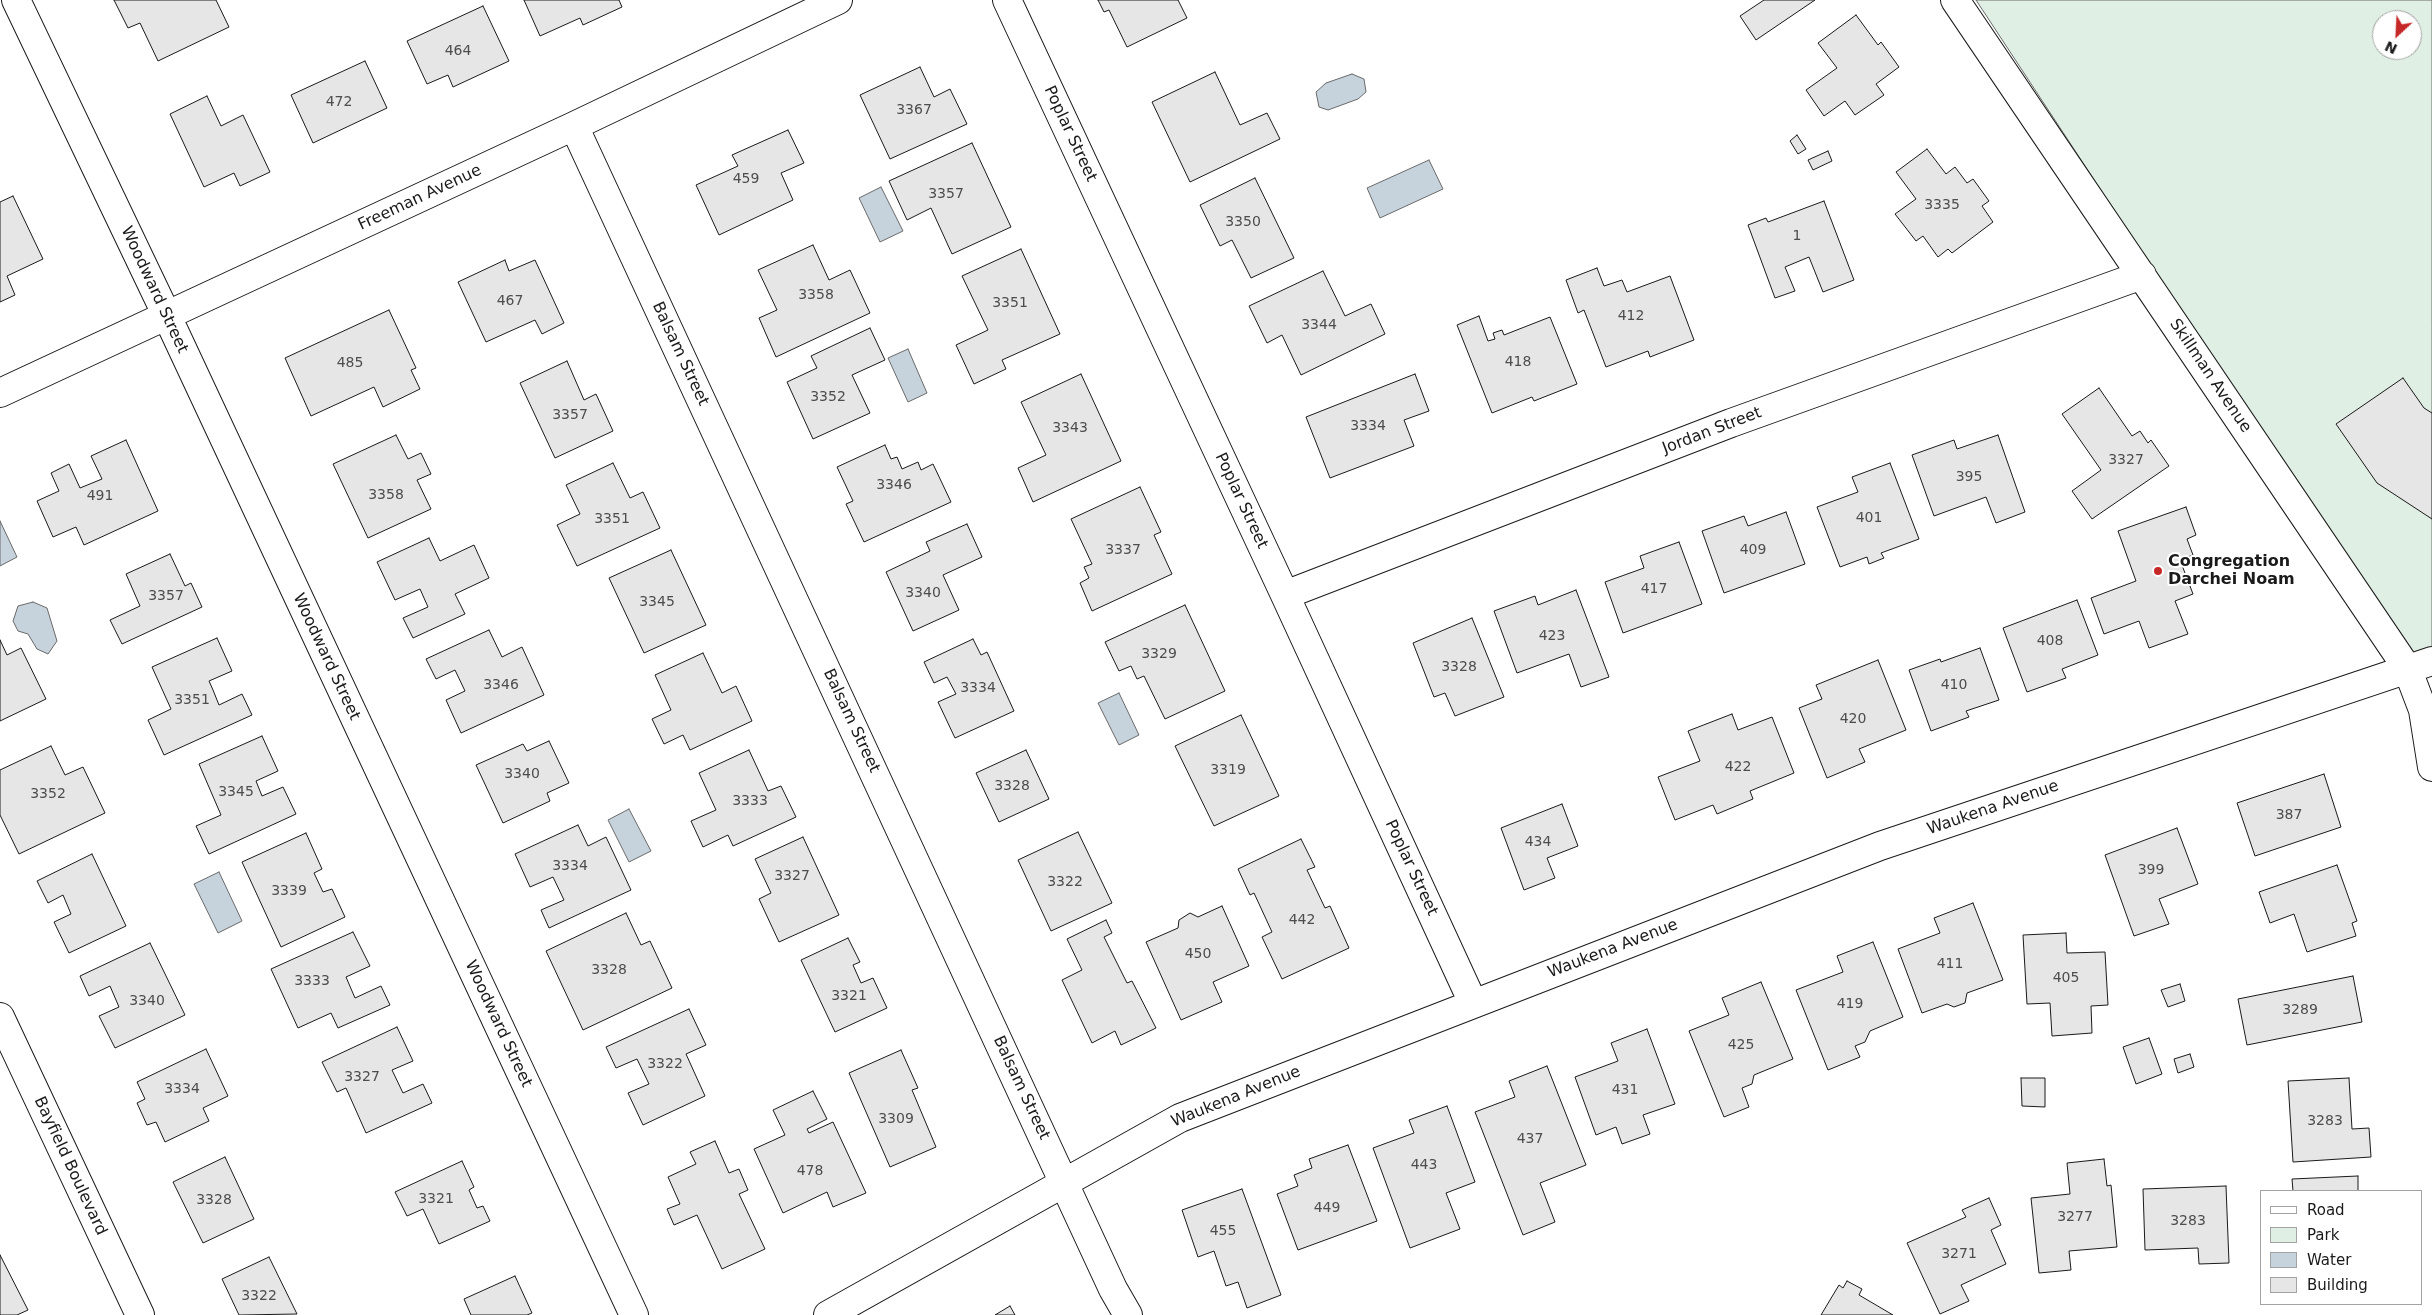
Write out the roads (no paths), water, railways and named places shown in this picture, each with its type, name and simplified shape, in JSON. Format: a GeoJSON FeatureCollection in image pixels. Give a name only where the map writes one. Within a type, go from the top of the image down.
{"type":"FeatureCollection","features":[{"type":"Feature","properties":{"kind":"street","name":"Woodward Street"},"geometry":{"type":"LineString","coordinates":[[16,0],[634,1315]]}},
{"type":"Feature","properties":{"kind":"street","name":"Freeman Avenue"},"geometry":{"type":"LineString","coordinates":[[0,393],[574,126],[838,0]]}},
{"type":"Feature","properties":{"kind":"street","name":"Poplar Street"},"geometry":{"type":"LineString","coordinates":[[1008,0],[1473,1002]]}},
{"type":"Feature","properties":{"kind":"street","name":"Skillman Avenue"},"geometry":{"type":"LineString","coordinates":[[1956,0],[2142,275],[2420,665],[2423,710],[2432,767]]}},
{"type":"Feature","properties":{"kind":"street","name":"Balsam Street"},"geometry":{"type":"LineString","coordinates":[[574,126],[1065,1181],[1113,1289],[1128,1315]]}},
{"type":"Feature","properties":{"kind":"street","name":"Jordan Street"},"geometry":{"type":"LineString","coordinates":[[1285,595],[1731,423],[2142,275]]}},
{"type":"Feature","properties":{"kind":"street","name":"Waukena Avenue"},"geometry":{"type":"LineString","coordinates":[[828,1315],[1180,1118],[1473,1002],[1880,846],[2420,665]]}},
{"type":"Feature","properties":{"kind":"street","name":"Bayfield Boulevard"},"geometry":{"type":"LineString","coordinates":[[0,1018],[140,1315]]}},
{"type":"Feature","properties":{"kind":"water"},"geometry":{"type":"Polygon","coordinates":[[[1352,74],[1364,79],[1366,92],[1358,99],[1328,110],[1319,107],[1316,92],[1326,83],[1352,74]]]}},
{"type":"Feature","properties":{"kind":"water"},"geometry":{"type":"Polygon","coordinates":[[[1429,160],[1443,189],[1380,218],[1367,188],[1429,160]]]}},
{"type":"Feature","properties":{"kind":"water"},"geometry":{"type":"Polygon","coordinates":[[[881,187],[903,231],[880,242],[859,198],[881,187]]]}},
{"type":"Feature","properties":{"kind":"water"},"geometry":{"type":"Polygon","coordinates":[[[908,349],[927,393],[908,402],[888,358],[908,349]]]}},
{"type":"Feature","properties":{"kind":"water"},"geometry":{"type":"Polygon","coordinates":[[[0,521],[17,557],[0,566],[0,521]]]}},
{"type":"Feature","properties":{"kind":"water"},"geometry":{"type":"Polygon","coordinates":[[[33,602],[47,608],[57,641],[48,654],[37,649],[28,634],[18,631],[13,621],[18,606],[33,602]]]}},
{"type":"Feature","properties":{"kind":"water"},"geometry":{"type":"Polygon","coordinates":[[[1119,693],[1139,735],[1119,745],[1098,703],[1119,693]]]}},
{"type":"Feature","properties":{"kind":"water"},"geometry":{"type":"Polygon","coordinates":[[[629,809],[651,851],[629,862],[608,820],[629,809]]]}},
{"type":"Feature","properties":{"kind":"water"},"geometry":{"type":"Polygon","coordinates":[[[219,872],[242,921],[218,933],[194,884],[219,872]]]}},
{"type":"Feature","properties":{"kind":"place","name":"Congregation Darchei Noam"},"geometry":{"type":"Point","coordinates":[2158,571]}}]}
